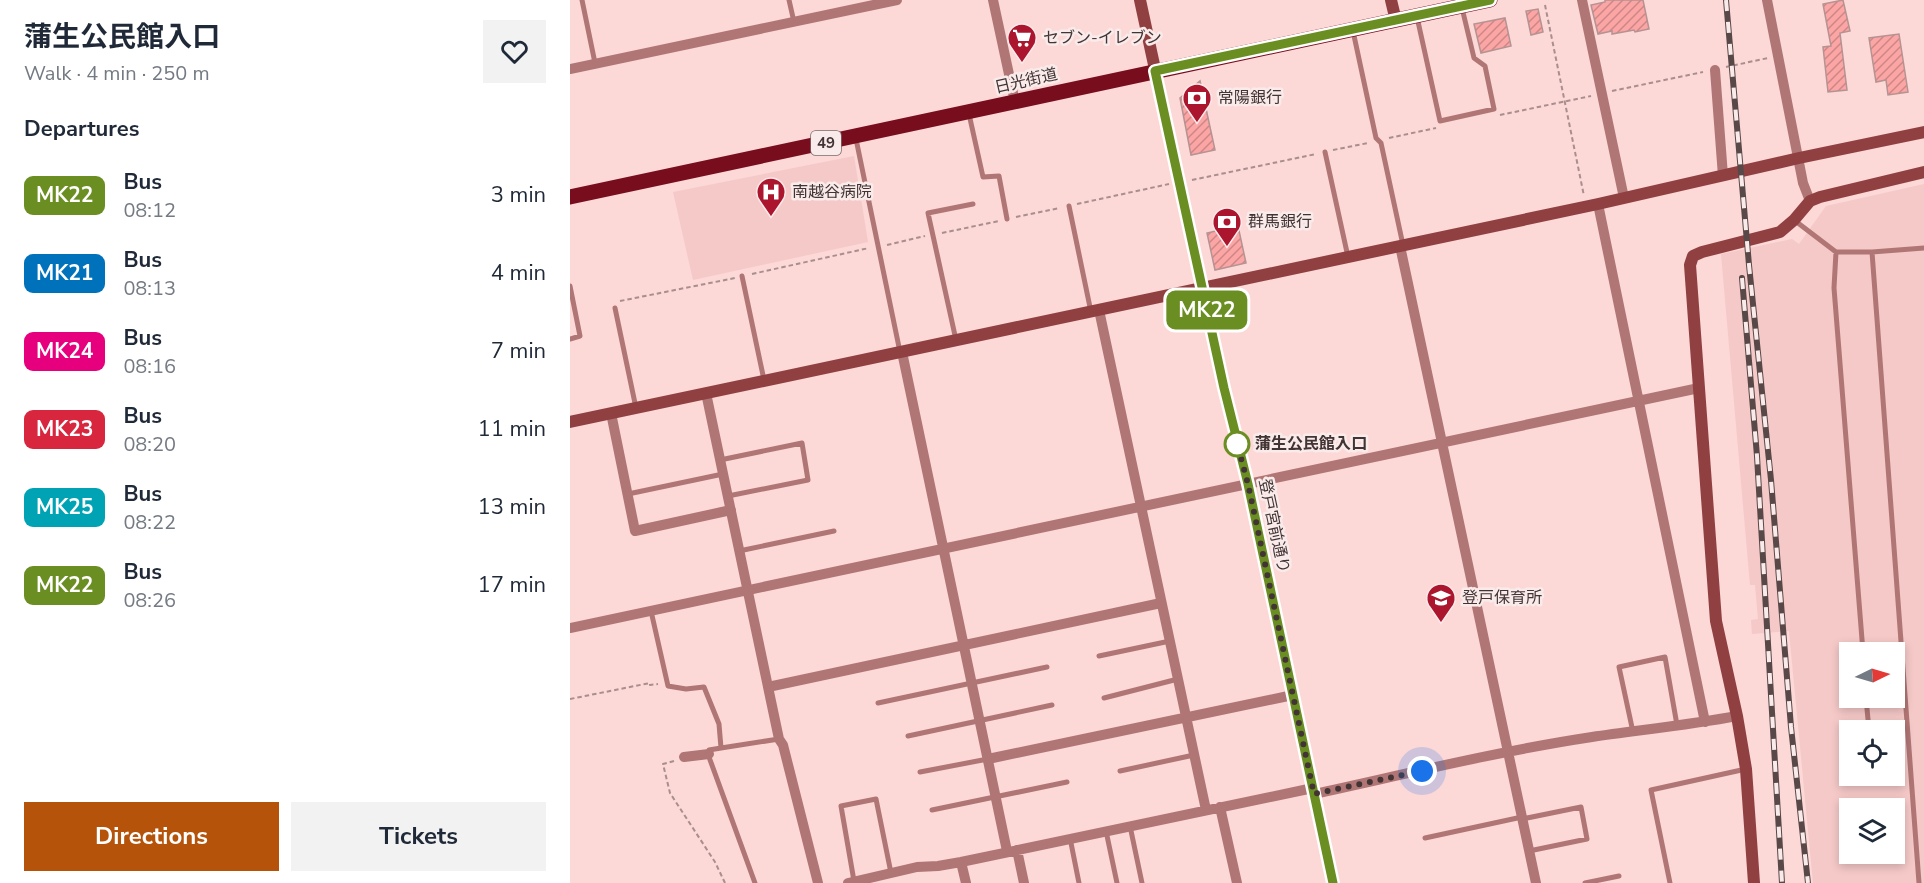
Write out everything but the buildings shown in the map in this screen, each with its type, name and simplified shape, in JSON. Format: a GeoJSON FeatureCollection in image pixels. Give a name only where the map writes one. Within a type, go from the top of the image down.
{"type":"FeatureCollection","features":[{"type":"Feature","properties":{"kind":"main road","name":"日光街道"},"geometry":{"type":"LineString","coordinates":[[570,197],[1490,0]]}},
{"type":"Feature","properties":{"kind":"street"},"geometry":{"type":"LineString","coordinates":[[570,69],[794,22],[857,4],[897,0]]}},
{"type":"Feature","properties":{"kind":"street"},"geometry":{"type":"LineString","coordinates":[[993,0],[1015,102]]}},
{"type":"Feature","properties":{"kind":"street","name":"登戸宮前通り"},"geometry":{"type":"LineString","coordinates":[[1140,0],[1230,417],[1248,484],[1333,883]]}},
{"type":"Feature","properties":{"kind":"street"},"geometry":{"type":"LineString","coordinates":[[1391,0],[1396,21]]}},
{"type":"Feature","properties":{"kind":"street"},"geometry":{"type":"LineString","coordinates":[[1582,0],[1624,198]]}},
{"type":"Feature","properties":{"kind":"street"},"geometry":{"type":"LineString","coordinates":[[1767,0],[1803,183],[1810,201]]}},
{"type":"Feature","properties":{"kind":"street"},"geometry":{"type":"LineString","coordinates":[[1715,70],[1723,176]]}},
{"type":"Feature","properties":{"kind":"street"},"geometry":{"type":"LineString","coordinates":[[570,422],[1402,246],[1924,132]]}},
{"type":"Feature","properties":{"kind":"street"},"geometry":{"type":"LineString","coordinates":[[1754,883],[1746,769],[1716,621],[1690,265],[1693,256],[1780,232],[1810,201],[1820,196],[1924,172]]}},
{"type":"Feature","properties":{"kind":"street"},"geometry":{"type":"LineString","coordinates":[[1598,204],[1705,722]]}},
{"type":"Feature","properties":{"kind":"street"},"geometry":{"type":"LineString","coordinates":[[1402,246],[1536,883]]}},
{"type":"Feature","properties":{"kind":"street"},"geometry":{"type":"LineString","coordinates":[[1095,311],[1141,506],[1206,810]]}},
{"type":"Feature","properties":{"kind":"street"},"geometry":{"type":"LineString","coordinates":[[901,352],[996,797],[1024,883]]}},
{"type":"Feature","properties":{"kind":"street"},"geometry":{"type":"LineString","coordinates":[[570,628],[1699,388]]}},
{"type":"Feature","properties":{"kind":"street"},"geometry":{"type":"LineString","coordinates":[[706,393],[779,739],[783,745],[818,883]]}},
{"type":"Feature","properties":{"kind":"street"},"geometry":{"type":"LineString","coordinates":[[611,413],[635,531],[731,510]]}},
{"type":"Feature","properties":{"kind":"street"},"geometry":{"type":"LineString","coordinates":[[768,687],[1161,603]]}},
{"type":"Feature","properties":{"kind":"street"},"geometry":{"type":"LineString","coordinates":[[988,759],[1293,695]]}},
{"type":"Feature","properties":{"kind":"street"},"geometry":{"type":"LineString","coordinates":[[851,883],[896,877],[917,867],[961,862],[1220,807],[1592,738],[1737,716]]}},
{"type":"Feature","properties":{"kind":"street"},"geometry":{"type":"LineString","coordinates":[[684,757],[709,754]]}},
{"type":"Feature","properties":{"kind":"street"},"geometry":{"type":"LineString","coordinates":[[1220,807],[1237,883]]}},
{"type":"Feature","properties":{"kind":"street"},"geometry":{"type":"LineString","coordinates":[[961,862],[966,883]]}},
{"type":"Feature","properties":{"kind":"lane"},"geometry":{"type":"LineString","coordinates":[[582,0],[596,64]]}},
{"type":"Feature","properties":{"kind":"lane"},"geometry":{"type":"LineString","coordinates":[[789,0],[794,22]]}},
{"type":"Feature","properties":{"kind":"lane"},"geometry":{"type":"LineString","coordinates":[[1417,16],[1440,121],[1494,110],[1485,66],[1474,58],[1462,6]]}},
{"type":"Feature","properties":{"kind":"lane"},"geometry":{"type":"LineString","coordinates":[[1353,30],[1376,138],[1381,143],[1402,246]]}},
{"type":"Feature","properties":{"kind":"lane"},"geometry":{"type":"LineString","coordinates":[[969,112],[983,177],[999,176],[1007,219]]}},
{"type":"Feature","properties":{"kind":"lane"},"geometry":{"type":"LineString","coordinates":[[856,137],[901,352]]}},
{"type":"Feature","properties":{"kind":"lane"},"geometry":{"type":"LineString","coordinates":[[1325,152],[1348,257]]}},
{"type":"Feature","properties":{"kind":"lane"},"geometry":{"type":"LineString","coordinates":[[956,340],[928,213],[973,204]]}},
{"type":"Feature","properties":{"kind":"lane"},"geometry":{"type":"LineString","coordinates":[[1069,206],[1095,311]]}},
{"type":"Feature","properties":{"kind":"lane"},"geometry":{"type":"LineString","coordinates":[[1794,220],[1836,252],[1924,248]]}},
{"type":"Feature","properties":{"kind":"lane"},"geometry":{"type":"LineString","coordinates":[[1836,252],[1834,288],[1862,642]]}},
{"type":"Feature","properties":{"kind":"lane"},"geometry":{"type":"LineString","coordinates":[[1872,252],[1919,883]]}},
{"type":"Feature","properties":{"kind":"lane"},"geometry":{"type":"LineString","coordinates":[[742,276],[764,380]]}},
{"type":"Feature","properties":{"kind":"lane"},"geometry":{"type":"LineString","coordinates":[[570,286],[580,336],[570,339]]}},
{"type":"Feature","properties":{"kind":"lane"},"geometry":{"type":"LineString","coordinates":[[615,308],[636,408]]}},
{"type":"Feature","properties":{"kind":"lane"},"geometry":{"type":"LineString","coordinates":[[720,460],[802,443],[808,480],[728,496]]}},
{"type":"Feature","properties":{"kind":"lane"},"geometry":{"type":"LineString","coordinates":[[627,494],[723,474]]}},
{"type":"Feature","properties":{"kind":"lane"},"geometry":{"type":"LineString","coordinates":[[739,551],[834,531]]}},
{"type":"Feature","properties":{"kind":"lane"},"geometry":{"type":"LineString","coordinates":[[651,610],[668,687],[686,689],[704,687],[719,724],[721,748]]}},
{"type":"Feature","properties":{"kind":"lane"},"geometry":{"type":"LineString","coordinates":[[1099,656],[1170,641]]}},
{"type":"Feature","properties":{"kind":"lane"},"geometry":{"type":"LineString","coordinates":[[1633,733],[1619,667],[1665,657],[1677,726]]}},
{"type":"Feature","properties":{"kind":"lane"},"geometry":{"type":"LineString","coordinates":[[878,703],[1047,667]]}},
{"type":"Feature","properties":{"kind":"lane"},"geometry":{"type":"LineString","coordinates":[[1104,698],[1178,679]]}},
{"type":"Feature","properties":{"kind":"lane"},"geometry":{"type":"LineString","coordinates":[[908,736],[1052,705]]}},
{"type":"Feature","properties":{"kind":"lane"},"geometry":{"type":"LineString","coordinates":[[755,883],[709,750],[779,739]]}},
{"type":"Feature","properties":{"kind":"lane"},"geometry":{"type":"LineString","coordinates":[[1120,771],[1194,755]]}},
{"type":"Feature","properties":{"kind":"lane"},"geometry":{"type":"LineString","coordinates":[[920,772],[988,759]]}},
{"type":"Feature","properties":{"kind":"lane"},"geometry":{"type":"LineString","coordinates":[[1670,883],[1651,789],[1746,769]]}},
{"type":"Feature","properties":{"kind":"lane"},"geometry":{"type":"LineString","coordinates":[[932,810],[1067,782]]}},
{"type":"Feature","properties":{"kind":"lane"},"geometry":{"type":"LineString","coordinates":[[851,883],[842,806],[876,800],[896,877]]}},
{"type":"Feature","properties":{"kind":"lane"},"geometry":{"type":"LineString","coordinates":[[1425,838],[1581,807],[1587,839],[1529,851]]}},
{"type":"Feature","properties":{"kind":"lane"},"geometry":{"type":"LineString","coordinates":[[1130,826],[1142,883]]}},
{"type":"Feature","properties":{"kind":"lane"},"geometry":{"type":"LineString","coordinates":[[1106,831],[1117,883]]}},
{"type":"Feature","properties":{"kind":"lane"},"geometry":{"type":"LineString","coordinates":[[1070,838],[1079,883]]}},
{"type":"Feature","properties":{"kind":"lane"},"geometry":{"type":"LineString","coordinates":[[1585,883],[1619,876]]}},
{"type":"Feature","properties":{"kind":"path"},"geometry":{"type":"LineString","coordinates":[[1545,5],[1585,200]]}},
{"type":"Feature","properties":{"kind":"path"},"geometry":{"type":"LineString","coordinates":[[618,301],[1179,182]]}},
{"type":"Feature","properties":{"kind":"path"},"geometry":{"type":"LineString","coordinates":[[570,699],[650,684]]}},
{"type":"Feature","properties":{"kind":"path"},"geometry":{"type":"LineString","coordinates":[[663,764],[670,793],[715,862],[725,883]]}},
{"type":"Feature","properties":{"kind":"shaded area","name":"南越谷病院"},"geometry":{"type":"Polygon","coordinates":[[[854,156],[868,242],[693,280],[673,192],[854,156]]]}},
{"type":"Feature","properties":{"kind":"shaded area"},"geometry":{"type":"Polygon","coordinates":[[[1924,184],[1924,883],[1813,883],[1789,631],[1752,634],[1751,620],[1758,619],[1755,585],[1750,585],[1721,254],[1792,239],[1799,244],[1826,206],[1924,184]]]}},
{"type":"Feature","properties":{"kind":"railway"},"geometry":{"type":"LineString","coordinates":[[1726,0],[1749,265],[1771,480],[1791,727],[1808,883]]}},
{"type":"Feature","properties":{"kind":"railway"},"geometry":{"type":"LineString","coordinates":[[1742,278],[1757,456],[1782,883]]}},
{"type":"Feature","properties":{"kind":"bus line","name":"MK22"},"geometry":{"type":"LineString","coordinates":[[1333,883],[1248,484],[1224,388],[1155,71],[1490,0]]}},
{"type":"Feature","properties":{"kind":"place","name":"セブン-イレブン"},"geometry":{"type":"Point","coordinates":[1022,64]}},
{"type":"Feature","properties":{"kind":"place","name":"常陽銀行"},"geometry":{"type":"Point","coordinates":[1197,124]}},
{"type":"Feature","properties":{"kind":"place","name":"南越谷病院"},"geometry":{"type":"Point","coordinates":[771,218]}},
{"type":"Feature","properties":{"kind":"place","name":"群馬銀行"},"geometry":{"type":"Point","coordinates":[1227,248]}},
{"type":"Feature","properties":{"kind":"place","name":"蒲生公民館入口"},"geometry":{"type":"Point","coordinates":[1237,444]}},
{"type":"Feature","properties":{"kind":"place","name":"登戸保育所"},"geometry":{"type":"Point","coordinates":[1441,624]}},
{"type":"Feature","properties":{"kind":"route"},"geometry":{"type":"LineString","coordinates":[[1237,444],[1235,436],[1248,484],[1314,794],[1422,771]]}}]}
